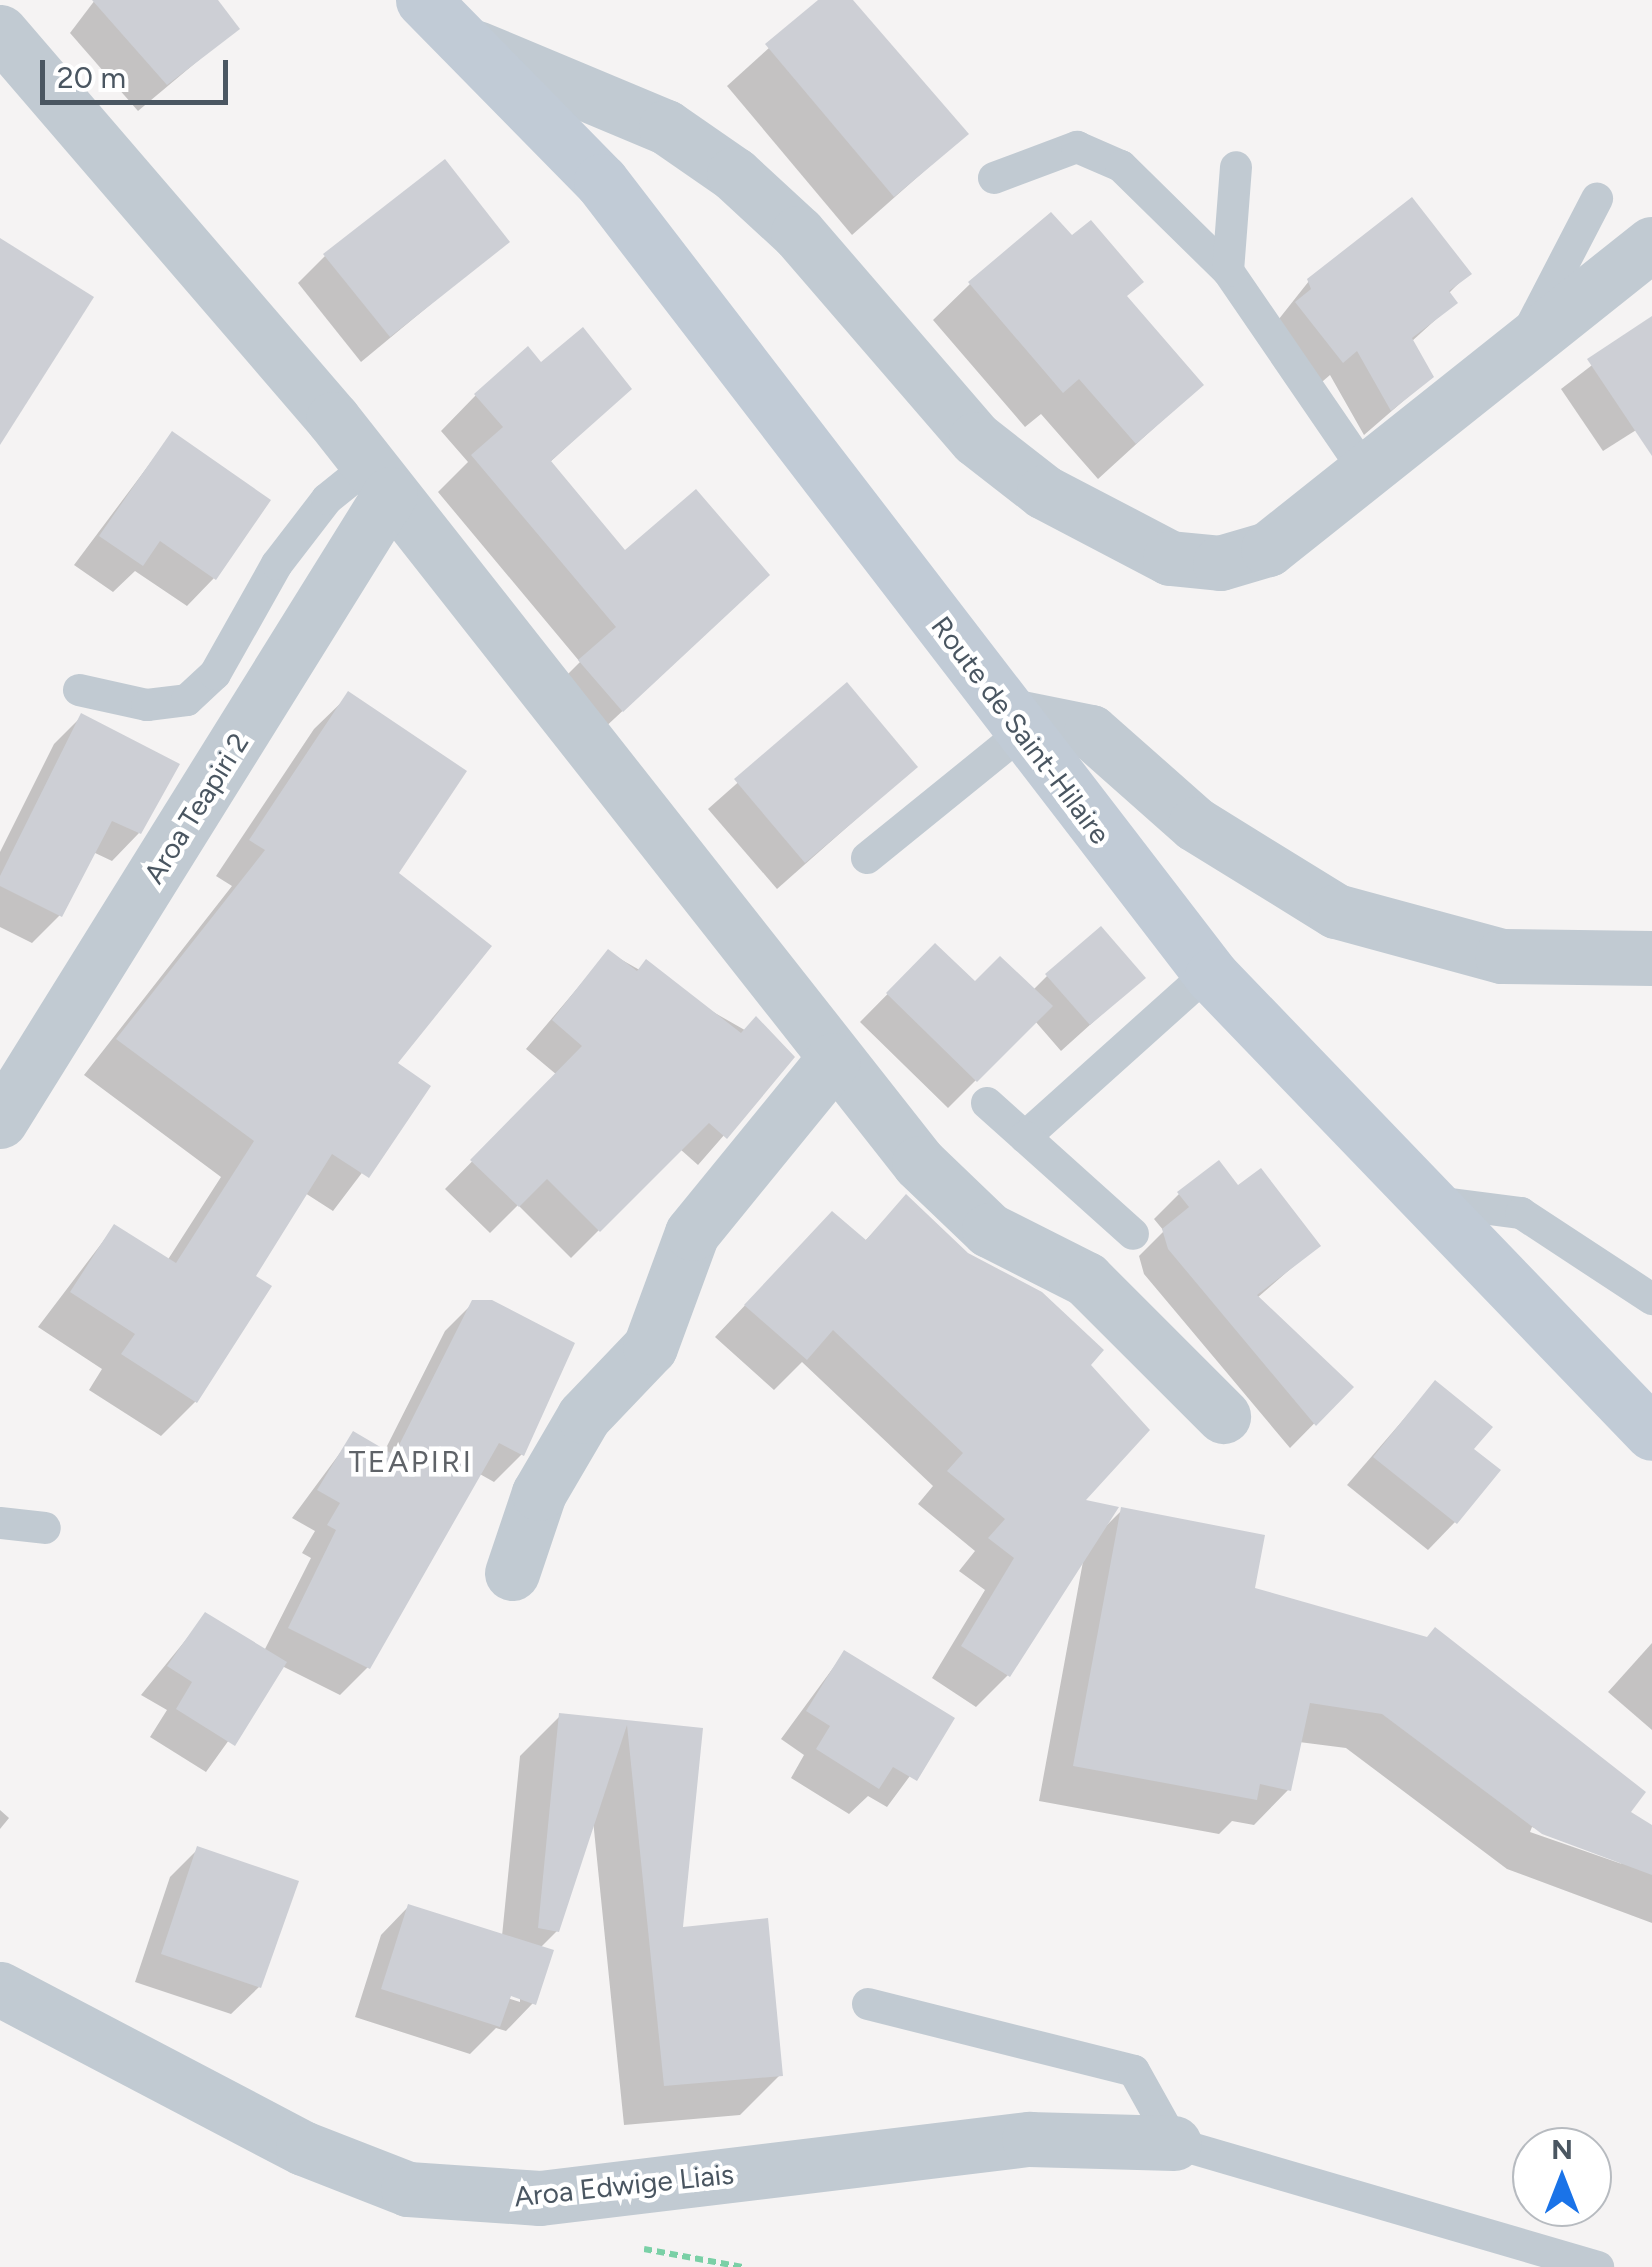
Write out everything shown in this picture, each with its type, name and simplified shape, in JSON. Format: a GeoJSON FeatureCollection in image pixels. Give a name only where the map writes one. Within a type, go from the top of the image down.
{"type":"FeatureCollection","features":[{"type":"Feature","properties":{"kind":"main road","name":"Route de Saint-Hilaire"},"geometry":{"type":"LineString","coordinates":[[423,0],[477,48],[614,196],[1209,972],[1423,1200],[1652,1432]]}},
{"type":"Feature","properties":{"kind":"street"},"geometry":{"type":"LineString","coordinates":[[0,32],[379,480],[833,1060],[989,1230],[1086,1279],[1223,1416]]}},
{"type":"Feature","properties":{"kind":"street"},"geometry":{"type":"LineString","coordinates":[[477,48],[666,127],[734,174],[798,233],[976,439],[1107,528],[1170,558],[1220,563],[1268,549],[1526,339],[1652,244]]}},
{"type":"Feature","properties":{"kind":"street","name":"Aroa Teapiri 2"},"geometry":{"type":"LineString","coordinates":[[0,1121],[379,480]]}},
{"type":"Feature","properties":{"kind":"street"},"geometry":{"type":"LineString","coordinates":[[1020,724],[1091,732],[1195,824],[1336,910],[1502,956],[1652,958]]}},
{"type":"Feature","properties":{"kind":"street"},"geometry":{"type":"LineString","coordinates":[[512,1574],[539,1493],[584,1416],[650,1347],[692,1233],[833,1060]]}},
{"type":"Feature","properties":{"kind":"street","name":"Aroa Edwige Liais"},"geometry":{"type":"LineString","coordinates":[[0,1989],[302,2148],[408,2189],[540,2198],[1028,2139],[1174,2143]]}},
{"type":"Feature","properties":{"kind":"lane"},"geometry":{"type":"LineString","coordinates":[[994,178],[1077,148],[1121,166],[1228,270],[1365,471]]}},
{"type":"Feature","properties":{"kind":"lane"},"geometry":{"type":"LineString","coordinates":[[1228,270],[1236,167]]}},
{"type":"Feature","properties":{"kind":"lane"},"geometry":{"type":"LineString","coordinates":[[1526,339],[1597,199]]}},
{"type":"Feature","properties":{"kind":"lane"},"geometry":{"type":"LineString","coordinates":[[80,690],[147,705],[186,700],[215,674],[277,564],[327,499],[379,480]]}},
{"type":"Feature","properties":{"kind":"lane"},"geometry":{"type":"LineString","coordinates":[[867,858],[1020,724]]}},
{"type":"Feature","properties":{"kind":"lane"},"geometry":{"type":"LineString","coordinates":[[1025,1137],[1209,972]]}},
{"type":"Feature","properties":{"kind":"lane"},"geometry":{"type":"LineString","coordinates":[[987,1103],[1133,1234]]}},
{"type":"Feature","properties":{"kind":"lane"},"geometry":{"type":"LineString","coordinates":[[1423,1200],[1520,1212],[1652,1299]]}},
{"type":"Feature","properties":{"kind":"lane"},"geometry":{"type":"LineString","coordinates":[[0,1524],[45,1528]]}},
{"type":"Feature","properties":{"kind":"lane"},"geometry":{"type":"LineString","coordinates":[[868,2004],[1134,2071],[1174,2143],[1598,2267]]}},
{"type":"Feature","properties":{"kind":"building"},"geometry":{"type":"Polygon","coordinates":[[[92,0],[218,0],[240,29],[167,85],[92,0]]]}},
{"type":"Feature","properties":{"kind":"building"},"geometry":{"type":"Polygon","coordinates":[[[818,0],[853,0],[969,134],[894,197],[765,44],[818,0]]]}},
{"type":"Feature","properties":{"kind":"building"},"geometry":{"type":"Polygon","coordinates":[[[445,159],[510,242],[390,337],[323,254],[445,159]]]}},
{"type":"Feature","properties":{"kind":"building"},"geometry":{"type":"Polygon","coordinates":[[[1412,197],[1472,274],[1449,291],[1458,303],[1412,338],[1434,377],[1391,411],[1357,351],[1343,363],[1295,302],[1311,289],[1307,279],[1412,197]]]}},
{"type":"Feature","properties":{"kind":"building"},"geometry":{"type":"Polygon","coordinates":[[[1051,212],[1072,235],[1091,220],[1144,282],[1127,296],[1204,385],[1136,444],[1079,379],[1063,393],[968,282],[1051,212]]]}},
{"type":"Feature","properties":{"kind":"building"},"geometry":{"type":"Polygon","coordinates":[[[0,238],[94,297],[0,445],[0,238]]]}},
{"type":"Feature","properties":{"kind":"building"},"geometry":{"type":"Polygon","coordinates":[[[1652,316],[1652,456],[1587,359],[1652,316]]]}},
{"type":"Feature","properties":{"kind":"building"},"geometry":{"type":"Polygon","coordinates":[[[583,327],[632,389],[551,461],[625,550],[696,489],[770,575],[623,712],[578,660],[616,627],[471,455],[503,427],[474,394],[528,346],[541,362],[583,327]]]}},
{"type":"Feature","properties":{"kind":"building"},"geometry":{"type":"Polygon","coordinates":[[[172,431],[271,500],[216,580],[160,541],[143,566],[99,536],[172,431]]]}},
{"type":"Feature","properties":{"kind":"building"},"geometry":{"type":"Polygon","coordinates":[[[847,682],[918,767],[805,863],[734,779],[847,682]]]}},
{"type":"Feature","properties":{"kind":"building"},"geometry":{"type":"Polygon","coordinates":[[[348,691],[467,771],[399,873],[492,946],[398,1063],[431,1086],[369,1178],[332,1154],[256,1276],[272,1286],[197,1403],[121,1354],[135,1334],[70,1292],[114,1224],[176,1263],[254,1141],[116,1039],[265,850],[249,840],[348,691]]]}},
{"type":"Feature","properties":{"kind":"building"},"geometry":{"type":"Polygon","coordinates":[[[81,713],[180,764],[141,834],[112,821],[62,917],[0,886],[0,876],[81,713]]]}},
{"type":"Feature","properties":{"kind":"building"},"geometry":{"type":"Polygon","coordinates":[[[1101,926],[1146,978],[1090,1025],[1045,974],[1101,926]]]}},
{"type":"Feature","properties":{"kind":"building"},"geometry":{"type":"Polygon","coordinates":[[[935,943],[975,981],[1000,956],[1053,1006],[977,1082],[886,993],[935,943]]]}},
{"type":"Feature","properties":{"kind":"building"},"geometry":{"type":"Polygon","coordinates":[[[608,949],[637,971],[646,959],[741,1033],[756,1016],[795,1057],[727,1139],[709,1123],[600,1232],[547,1179],[519,1207],[470,1160],[582,1046],[552,1020],[608,949]]]}},
{"type":"Feature","properties":{"kind":"building"},"geometry":{"type":"Polygon","coordinates":[[[1219,1160],[1238,1185],[1261,1168],[1321,1246],[1257,1295],[1354,1387],[1316,1426],[1168,1249],[1162,1229],[1189,1207],[1177,1192],[1219,1160]]]}},
{"type":"Feature","properties":{"kind":"building"},"geometry":{"type":"Polygon","coordinates":[[[906,1194],[968,1253],[1042,1292],[1104,1350],[1091,1365],[1150,1430],[1086,1500],[1119,1507],[1010,1677],[961,1646],[1014,1558],[988,1538],[1005,1519],[947,1471],[963,1453],[833,1330],[807,1360],[744,1305],[832,1211],[866,1240],[906,1194]]]}},
{"type":"Feature","properties":{"kind":"building"},"geometry":{"type":"Polygon","coordinates":[[[472,1300],[492,1300],[575,1343],[524,1456],[499,1443],[370,1669],[288,1628],[336,1530],[327,1525],[340,1503],[317,1490],[353,1431],[394,1455],[472,1300]]]}},
{"type":"Feature","properties":{"kind":"building"},"geometry":{"type":"Polygon","coordinates":[[[1435,1380],[1493,1427],[1474,1449],[1501,1470],[1457,1524],[1373,1457],[1435,1380]]]}},
{"type":"Feature","properties":{"kind":"building"},"geometry":{"type":"Polygon","coordinates":[[[1121,1507],[1265,1535],[1255,1588],[1427,1637],[1435,1627],[1646,1792],[1631,1812],[1652,1825],[1652,1875],[1542,1834],[1382,1714],[1310,1703],[1291,1791],[1260,1784],[1257,1800],[1073,1766],[1121,1507]]]}},
{"type":"Feature","properties":{"kind":"building"},"geometry":{"type":"Polygon","coordinates":[[[205,1612],[287,1662],[235,1746],[176,1709],[192,1682],[167,1666],[205,1612]]]}},
{"type":"Feature","properties":{"kind":"building"},"geometry":{"type":"Polygon","coordinates":[[[844,1650],[955,1718],[917,1781],[893,1767],[879,1789],[816,1749],[830,1726],[806,1711],[844,1650]]]}},
{"type":"Feature","properties":{"kind":"building"},"geometry":{"type":"Polygon","coordinates":[[[559,1713],[703,1728],[683,1927],[768,1918],[783,2076],[664,2086],[627,1725],[559,1932],[538,1928],[559,1713]]]}},
{"type":"Feature","properties":{"kind":"building"},"geometry":{"type":"Polygon","coordinates":[[[197,1846],[299,1881],[261,1988],[161,1954],[197,1846]]]}},
{"type":"Feature","properties":{"kind":"building"},"geometry":{"type":"Polygon","coordinates":[[[408,1904],[554,1950],[536,2005],[511,1996],[500,2027],[381,1989],[408,1904]]]}},
{"type":"Feature","properties":{"kind":"district","name":"TEAPIRI"},"geometry":{"type":"Point","coordinates":[411,1462]}}]}
